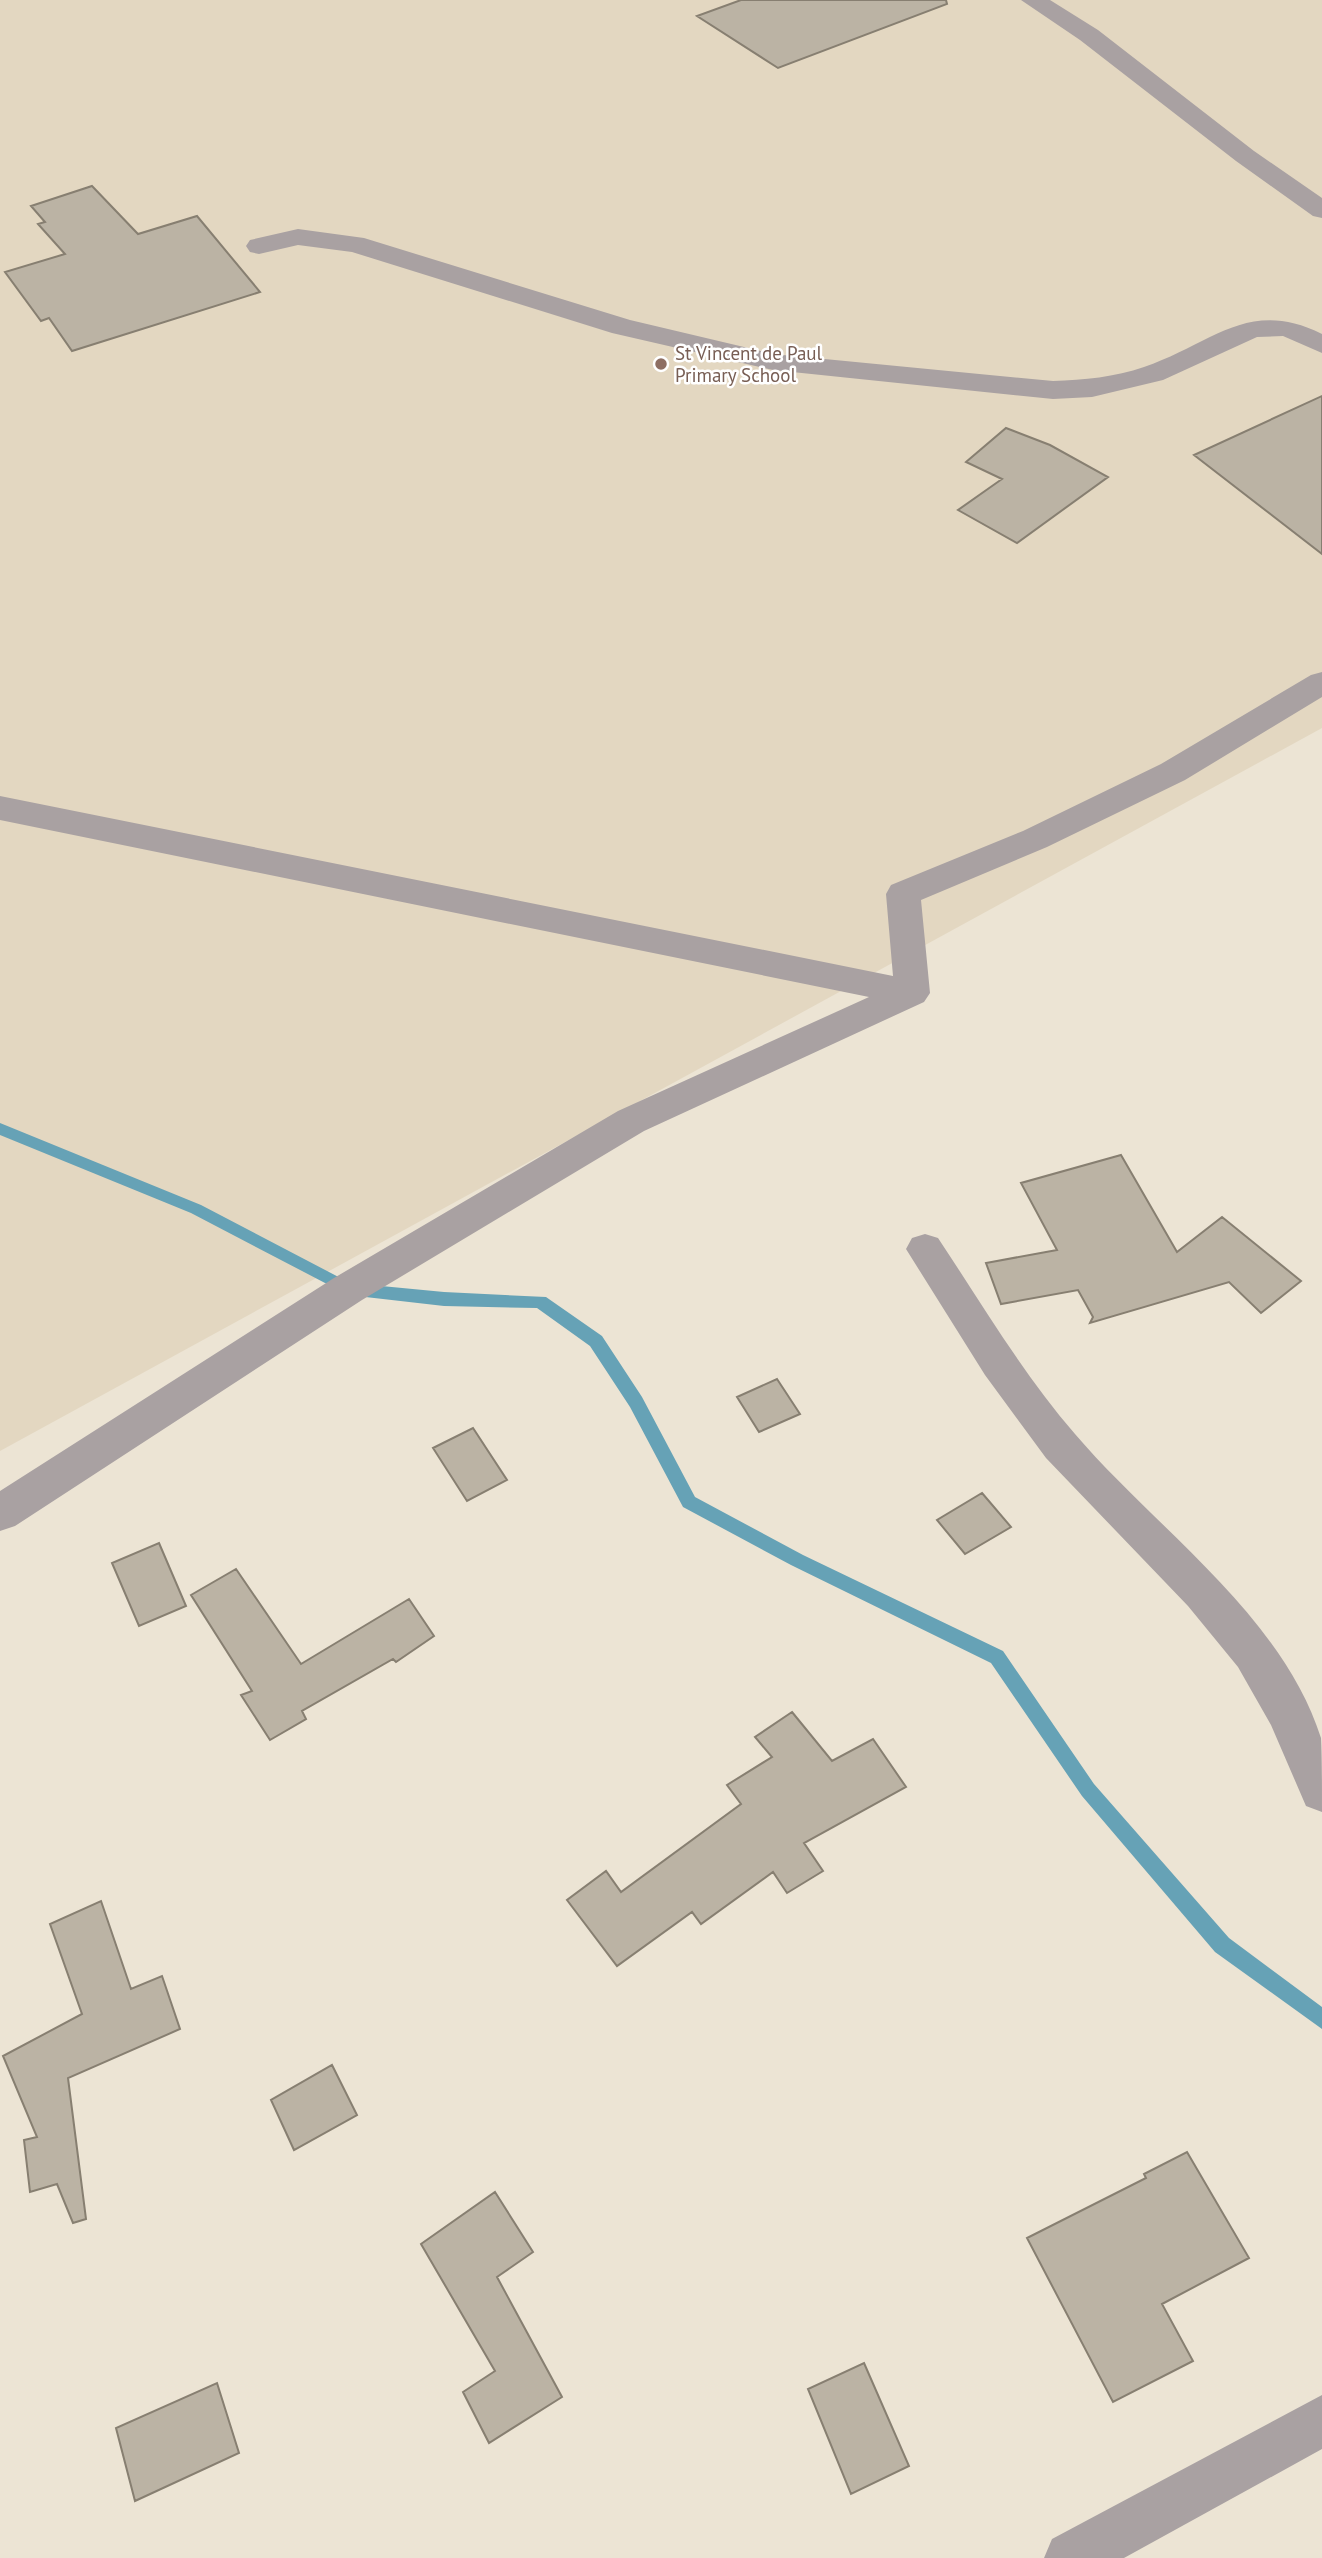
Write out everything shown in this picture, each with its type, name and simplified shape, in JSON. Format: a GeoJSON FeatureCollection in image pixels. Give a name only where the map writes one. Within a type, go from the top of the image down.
{"type":"FeatureCollection","features":[{"type":"Feature","properties":{"kind":"street"},"geometry":{"type":"LineString","coordinates":[[1033,0],[1089,35],[1245,156],[1322,210]]}},
{"type":"Feature","properties":{"kind":"street"},"geometry":{"type":"LineString","coordinates":[[259,246],[298,237],[355,244],[622,327],[773,362],[877,374],[1054,390],[1092,388],[1153,374],[1252,329],[1287,328],[1322,345]]}},
{"type":"Feature","properties":{"kind":"street"},"geometry":{"type":"LineString","coordinates":[[912,993],[902,894],[1035,839],[1173,772],[1322,683]]}},
{"type":"Feature","properties":{"kind":"street"},"geometry":{"type":"LineString","coordinates":[[0,808],[912,993]]}},
{"type":"Feature","properties":{"kind":"street"},"geometry":{"type":"LineString","coordinates":[[0,1513],[348,1289],[631,1121],[912,993]]}},
{"type":"Feature","properties":{"kind":"street"},"geometry":{"type":"LineString","coordinates":[[925,1249],[1030,1407],[1081,1470],[1167,1554],[1241,1637],[1296,1727],[1322,1791]]}},
{"type":"Feature","properties":{"kind":"street"},"geometry":{"type":"LineString","coordinates":[[1071,2558],[1322,2421]]}},
{"type":"Feature","properties":{"kind":"shaded area","name":"St Vincent de Paul Primary School"},"geometry":{"type":"Polygon","coordinates":[[[0,0],[1322,0],[1322,728],[0,1451],[0,0]]]}},
{"type":"Feature","properties":{"kind":"building"},"geometry":{"type":"Polygon","coordinates":[[[741,0],[946,0],[947,4],[778,68],[697,16],[741,0]]]}},
{"type":"Feature","properties":{"kind":"building"},"geometry":{"type":"Polygon","coordinates":[[[92,186],[138,234],[197,216],[260,292],[72,351],[49,318],[41,321],[5,272],[65,254],[38,224],[45,222],[31,206],[92,186]]]}},
{"type":"Feature","properties":{"kind":"building"},"geometry":{"type":"Polygon","coordinates":[[[1322,396],[1322,554],[1194,455],[1322,396]]]}},
{"type":"Feature","properties":{"kind":"building"},"geometry":{"type":"Polygon","coordinates":[[[1006,428],[1050,445],[1108,477],[1017,543],[958,510],[1002,479],[966,462],[1006,428]]]}},
{"type":"Feature","properties":{"kind":"building"},"geometry":{"type":"Polygon","coordinates":[[[1121,1155],[1177,1252],[1222,1217],[1301,1281],[1261,1313],[1229,1282],[1090,1323],[1093,1317],[1078,1290],[1001,1304],[986,1263],[1057,1250],[1021,1183],[1121,1155]]]}},
{"type":"Feature","properties":{"kind":"building"},"geometry":{"type":"Polygon","coordinates":[[[777,1379],[800,1414],[759,1432],[737,1397],[777,1379]]]}},
{"type":"Feature","properties":{"kind":"building"},"geometry":{"type":"Polygon","coordinates":[[[473,1428],[507,1480],[467,1501],[433,1448],[473,1428]]]}},
{"type":"Feature","properties":{"kind":"building"},"geometry":{"type":"Polygon","coordinates":[[[982,1493],[1011,1527],[965,1554],[937,1520],[982,1493]]]}},
{"type":"Feature","properties":{"kind":"building"},"geometry":{"type":"Polygon","coordinates":[[[159,1543],[186,1606],[139,1626],[112,1563],[159,1543]]]}},
{"type":"Feature","properties":{"kind":"building"},"geometry":{"type":"Polygon","coordinates":[[[236,1569],[301,1664],[409,1599],[434,1636],[396,1662],[393,1659],[302,1711],[306,1719],[270,1740],[241,1695],[252,1691],[191,1595],[236,1569]]]}},
{"type":"Feature","properties":{"kind":"building"},"geometry":{"type":"Polygon","coordinates":[[[792,1712],[832,1761],[873,1739],[906,1787],[804,1843],[823,1871],[787,1893],[773,1872],[701,1924],[692,1912],[617,1966],[567,1900],[606,1871],[621,1892],[741,1804],[727,1785],[772,1757],[755,1737],[792,1712]]]}},
{"type":"Feature","properties":{"kind":"building"},"geometry":{"type":"Polygon","coordinates":[[[101,1901],[131,1989],[162,1976],[180,2029],[68,2078],[86,2219],[73,2223],[57,2184],[30,2192],[24,2140],[37,2137],[3,2056],[82,2014],[50,1924],[101,1901]]]}},
{"type":"Feature","properties":{"kind":"building"},"geometry":{"type":"Polygon","coordinates":[[[332,2065],[357,2115],[294,2150],[271,2100],[332,2065]]]}},
{"type":"Feature","properties":{"kind":"building"},"geometry":{"type":"Polygon","coordinates":[[[1187,2152],[1249,2258],[1162,2304],[1193,2361],[1113,2402],[1027,2238],[1146,2178],[1144,2174],[1187,2152]]]}},
{"type":"Feature","properties":{"kind":"building"},"geometry":{"type":"Polygon","coordinates":[[[495,2192],[533,2252],[497,2277],[562,2397],[489,2443],[463,2392],[495,2371],[421,2244],[495,2192]]]}},
{"type":"Feature","properties":{"kind":"building"},"geometry":{"type":"Polygon","coordinates":[[[864,2363],[909,2466],[851,2494],[808,2389],[864,2363]]]}},
{"type":"Feature","properties":{"kind":"building"},"geometry":{"type":"Polygon","coordinates":[[[217,2383],[239,2453],[135,2501],[116,2428],[217,2383]]]}},
{"type":"Feature","properties":{"kind":"waterway"},"geometry":{"type":"LineString","coordinates":[[0,1129],[196,1209],[348,1289],[444,1299],[540,1302],[596,1341],[636,1402],[689,1502],[797,1560],[997,1657],[1088,1790],[1222,1945],[1322,2019]]}},
{"type":"Feature","properties":{"kind":"place","name":"St Vincent de Paul Primary School"},"geometry":{"type":"Point","coordinates":[661,364]}}]}
